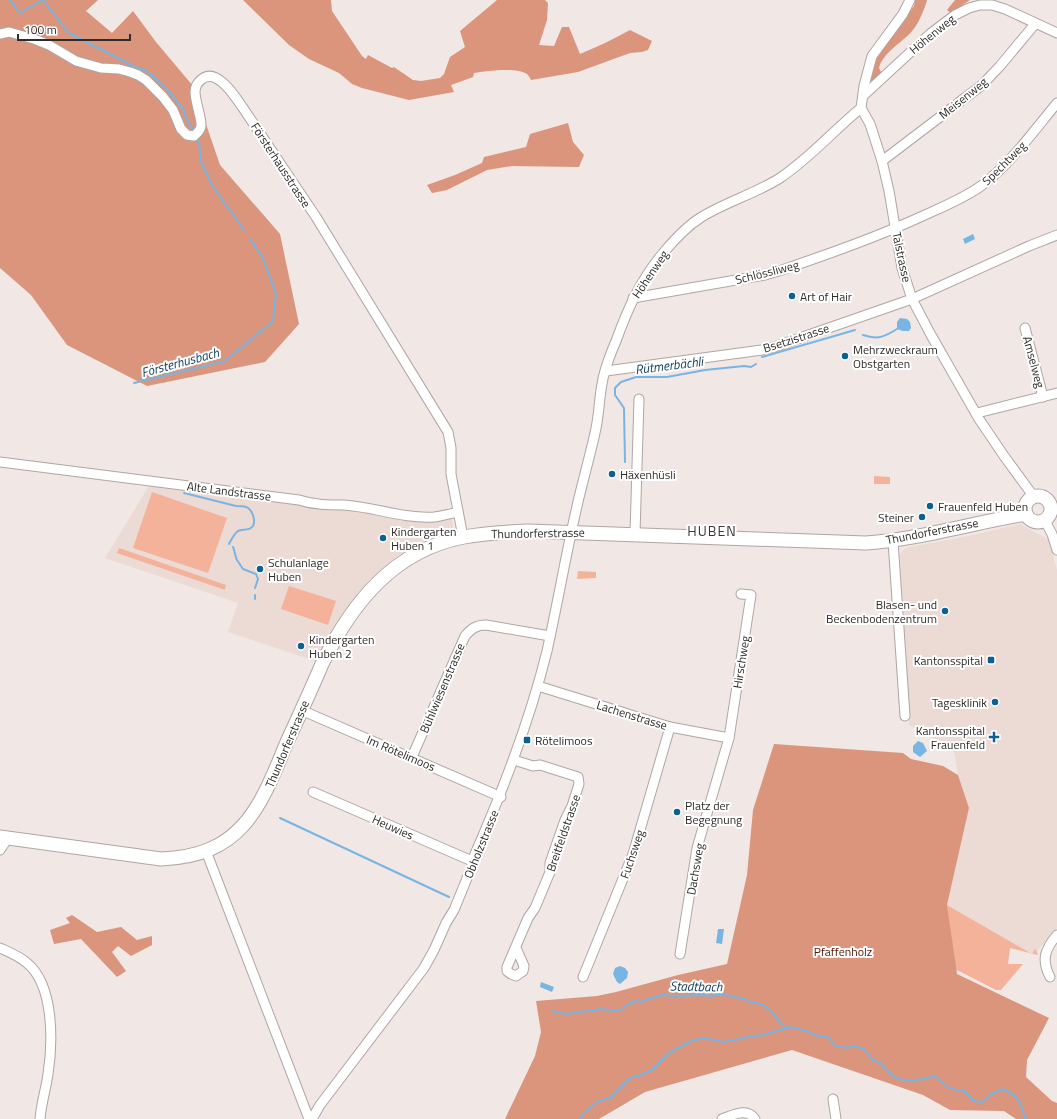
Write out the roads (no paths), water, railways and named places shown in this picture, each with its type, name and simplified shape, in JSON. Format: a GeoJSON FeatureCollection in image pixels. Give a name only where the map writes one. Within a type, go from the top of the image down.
{"type":"FeatureCollection","features":[{"type":"Feature","properties":{"kind":"street"},"geometry":{"type":"LineString","coordinates":[[861,108],[864,95],[864,86],[872,56],[903,14],[910,0]]}},
{"type":"Feature","properties":{"kind":"street","name":"Höhenweg"},"geometry":{"type":"LineString","coordinates":[[864,95],[930,34],[954,15],[980,4],[992,5],[1005,9],[1057,33]]}},
{"type":"Feature","properties":{"kind":"street","name":"Meisenweg"},"geometry":{"type":"LineString","coordinates":[[882,161],[982,84],[1000,66],[1035,24]]}},
{"type":"Feature","properties":{"kind":"street","name":"Försterhausstrasse"},"geometry":{"type":"LineString","coordinates":[[0,34],[9,32],[34,39],[49,45],[76,60],[101,68],[119,69],[138,75],[146,80],[163,97],[173,110],[181,130],[187,135],[191,136],[194,136],[199,132],[202,126],[195,91],[198,83],[203,78],[209,76],[215,77],[222,82],[243,108],[316,217],[448,432],[451,448],[451,474],[463,537]]}},
{"type":"Feature","properties":{"kind":"street","name":"Spechtweg"},"geometry":{"type":"LineString","coordinates":[[896,229],[957,201],[980,186],[999,171],[1016,153],[1057,103]]}},
{"type":"Feature","properties":{"kind":"street","name":"Höhenweg"},"geometry":{"type":"LineString","coordinates":[[571,532],[595,433],[602,382],[614,346],[633,298],[652,267],[691,224],[780,178],[811,155],[861,108]]}},
{"type":"Feature","properties":{"kind":"street","name":"Talstrasse"},"geometry":{"type":"LineString","coordinates":[[861,108],[870,124],[882,161],[896,229],[902,268],[912,299],[931,335],[977,413],[1004,456],[1034,496]]}},
{"type":"Feature","properties":{"kind":"street","name":"Schlössliweg"},"geometry":{"type":"LineString","coordinates":[[633,298],[765,275],[896,229]]}},
{"type":"Feature","properties":{"kind":"street","name":"Bsetzistrasse"},"geometry":{"type":"LineString","coordinates":[[606,371],[762,350],[777,346],[912,299],[1029,246],[1057,235]]}},
{"type":"Feature","properties":{"kind":"street","name":"Amselweg"},"geometry":{"type":"LineString","coordinates":[[1025,328],[1043,397]]}},
{"type":"Feature","properties":{"kind":"street"},"geometry":{"type":"LineString","coordinates":[[977,413],[1057,393]]}},
{"type":"Feature","properties":{"kind":"street"},"geometry":{"type":"LineString","coordinates":[[635,534],[639,399]]}},
{"type":"Feature","properties":{"kind":"street","name":"Alte Landstrasse"},"geometry":{"type":"LineString","coordinates":[[0,462],[299,500],[307,503],[328,506],[344,505],[419,517],[434,517],[458,512]]}},
{"type":"Feature","properties":{"kind":"street"},"geometry":{"type":"LineString","coordinates":[[1034,496],[1042,496],[1054,503],[1052,512],[1045,521],[1039,523],[1035,522],[1026,514],[1026,505],[1030,498],[1034,496]]}},
{"type":"Feature","properties":{"kind":"street","name":"Thundorferstrasse"},"geometry":{"type":"LineString","coordinates":[[4,838],[149,858],[177,858],[206,851],[220,844],[240,829],[256,809],[269,785],[328,650],[349,616],[374,585],[401,562],[431,547],[463,537],[500,532],[528,531],[866,543],[893,541],[932,534],[978,522],[1026,514]]}},
{"type":"Feature","properties":{"kind":"street"},"geometry":{"type":"LineString","coordinates":[[1045,521],[1052,534],[1057,550]]}},
{"type":"Feature","properties":{"kind":"street","name":"Obholzstrasse"},"geometry":{"type":"LineString","coordinates":[[310,1119],[428,961],[454,910],[472,866],[472,861],[514,760],[538,686],[550,636],[571,532]]}},
{"type":"Feature","properties":{"kind":"street"},"geometry":{"type":"LineString","coordinates":[[893,541],[905,716]]}},
{"type":"Feature","properties":{"kind":"street","name":"Hirschweg"},"geometry":{"type":"LineString","coordinates":[[728,738],[751,595],[742,594]]}},
{"type":"Feature","properties":{"kind":"street","name":"Bühlwiesenstrasse"},"geometry":{"type":"LineString","coordinates":[[412,757],[465,636],[472,628],[486,624],[550,636]]}},
{"type":"Feature","properties":{"kind":"street","name":"Lachenstrasse"},"geometry":{"type":"LineString","coordinates":[[538,686],[670,727],[728,738]]}},
{"type":"Feature","properties":{"kind":"street","name":"Im Rötelimoos"},"geometry":{"type":"LineString","coordinates":[[301,710],[500,796]]}},
{"type":"Feature","properties":{"kind":"street","name":"Fuchsweg"},"geometry":{"type":"LineString","coordinates":[[583,977],[633,854],[670,727]]}},
{"type":"Feature","properties":{"kind":"street","name":"Dachsweg"},"geometry":{"type":"LineString","coordinates":[[680,954],[697,848],[728,738]]}},
{"type":"Feature","properties":{"kind":"street","name":"Breitfeldstrasse"},"geometry":{"type":"LineString","coordinates":[[514,760],[533,766],[540,765],[578,777],[580,780],[580,784],[565,820],[550,863],[550,872],[535,908],[528,918],[516,948]]}},
{"type":"Feature","properties":{"kind":"street","name":"Heuwies"},"geometry":{"type":"LineString","coordinates":[[313,792],[472,861]]}},
{"type":"Feature","properties":{"kind":"street"},"geometry":{"type":"LineString","coordinates":[[0,850],[4,838]]}},
{"type":"Feature","properties":{"kind":"street"},"geometry":{"type":"LineString","coordinates":[[206,851],[310,1119]]}},
{"type":"Feature","properties":{"kind":"street"},"geometry":{"type":"LineString","coordinates":[[1050,977],[1046,968],[1047,949],[1057,935]]}},
{"type":"Feature","properties":{"kind":"street"},"geometry":{"type":"LineString","coordinates":[[0,948],[16,955],[27,962],[35,970],[43,984],[48,999],[51,1054],[40,1119]]}},
{"type":"Feature","properties":{"kind":"street"},"geometry":{"type":"LineString","coordinates":[[833,1099],[836,1119]]}},
{"type":"Feature","properties":{"kind":"street"},"geometry":{"type":"LineString","coordinates":[[722,1119],[744,1112],[752,1114],[755,1119]]}},
{"type":"Feature","properties":{"kind":"water"},"geometry":{"type":"Polygon","coordinates":[[[973,234],[975,239],[965,244],[963,239],[973,234]]]}},
{"type":"Feature","properties":{"kind":"water"},"geometry":{"type":"Polygon","coordinates":[[[900,318],[907,319],[910,322],[911,328],[909,331],[897,329],[897,322],[900,318]]]}},
{"type":"Feature","properties":{"kind":"water"},"geometry":{"type":"Polygon","coordinates":[[[918,741],[923,743],[927,751],[920,757],[913,752],[913,746],[918,741]]]}},
{"type":"Feature","properties":{"kind":"water"},"geometry":{"type":"Polygon","coordinates":[[[718,929],[724,929],[722,944],[716,943],[718,929]]]}},
{"type":"Feature","properties":{"kind":"water"},"geometry":{"type":"Polygon","coordinates":[[[620,966],[625,968],[628,972],[627,978],[620,984],[617,982],[613,974],[615,968],[620,966]]]}},
{"type":"Feature","properties":{"kind":"water"},"geometry":{"type":"Polygon","coordinates":[[[541,982],[554,987],[552,992],[540,987],[541,982]]]}},
{"type":"Feature","properties":{"kind":"waterway","name":"Försterhusbach"},"geometry":{"type":"LineString","coordinates":[[10,0],[20,13],[43,0],[69,33],[135,67],[147,71],[166,88],[184,110],[186,118],[193,129]]}},
{"type":"Feature","properties":{"kind":"waterway","name":"Försterhusbach"},"geometry":{"type":"LineString","coordinates":[[199,141],[201,161],[212,185],[244,230]]}},
{"type":"Feature","properties":{"kind":"waterway","name":"Försterhusbach"},"geometry":{"type":"LineString","coordinates":[[134,383],[225,361],[273,321],[276,293],[262,256],[250,239]]}},
{"type":"Feature","properties":{"kind":"waterway","name":"Rütmerbächli"},"geometry":{"type":"LineString","coordinates":[[863,335],[881,337],[897,329]]}},
{"type":"Feature","properties":{"kind":"waterway","name":"Rütmerbächli"},"geometry":{"type":"LineString","coordinates":[[762,357],[855,330]]}},
{"type":"Feature","properties":{"kind":"waterway","name":"Rütmerbächli"},"geometry":{"type":"LineString","coordinates":[[625,462],[624,408],[615,395],[615,388],[621,382],[636,377],[667,377],[705,370],[744,366],[751,367],[756,364]]}},
{"type":"Feature","properties":{"kind":"waterway"},"geometry":{"type":"LineString","coordinates":[[184,493],[245,507],[252,512],[254,518],[252,528],[238,531],[229,544]]}},
{"type":"Feature","properties":{"kind":"waterway"},"geometry":{"type":"LineString","coordinates":[[233,547],[236,559],[243,569],[256,574],[258,579],[255,588]]}},
{"type":"Feature","properties":{"kind":"waterway"},"geometry":{"type":"LineString","coordinates":[[280,818],[449,897]]}},
{"type":"Feature","properties":{"kind":"waterway","name":"Stadtbach"},"geometry":{"type":"LineString","coordinates":[[552,1011],[566,1014],[601,1009],[619,1011],[635,1001],[641,1002],[662,995],[711,996],[721,994],[745,999],[751,1003],[762,1004],[771,1011],[786,1028],[791,1027],[810,1032],[813,1035],[829,1037],[834,1044],[840,1047],[859,1047],[863,1049],[868,1053],[872,1060],[881,1064],[888,1072],[900,1079],[915,1081],[936,1076],[948,1087],[955,1090],[964,1091],[974,1101],[983,1102],[993,1093],[1003,1089],[1019,1100],[1025,1119],[1027,1119]]}},
{"type":"Feature","properties":{"kind":"waterway","name":"Stadtbach"},"geometry":{"type":"LineString","coordinates":[[580,1119],[586,1111],[599,1101],[610,1098],[630,1078],[652,1070],[669,1053],[691,1041],[703,1038],[725,1042],[762,1035],[786,1028]]}},
{"type":"Feature","properties":{"kind":"place","name":"Art of Hair"},"geometry":{"type":"Point","coordinates":[792,296]}},
{"type":"Feature","properties":{"kind":"place","name":"Mehrzweckraum Obstgarten"},"geometry":{"type":"Point","coordinates":[845,356]}},
{"type":"Feature","properties":{"kind":"place","name":"Häxenhüsli"},"geometry":{"type":"Point","coordinates":[612,474]}},
{"type":"Feature","properties":{"kind":"place","name":"Frauenfeld Huben"},"geometry":{"type":"Point","coordinates":[930,506]}},
{"type":"Feature","properties":{"kind":"place","name":"Steiner"},"geometry":{"type":"Point","coordinates":[922,517]}},
{"type":"Feature","properties":{"kind":"place","name":"Kindergarten Huben 1"},"geometry":{"type":"Point","coordinates":[383,538]}},
{"type":"Feature","properties":{"kind":"place","name":"Schulanlage Huben"},"geometry":{"type":"Point","coordinates":[260,569]}},
{"type":"Feature","properties":{"kind":"place","name":"Blasen- und Beckenbodenzentrum"},"geometry":{"type":"Point","coordinates":[945,611]}},
{"type":"Feature","properties":{"kind":"place","name":"Kindergarten Huben 2"},"geometry":{"type":"Point","coordinates":[301,646]}},
{"type":"Feature","properties":{"kind":"place","name":"Kantonsspital"},"geometry":{"type":"Point","coordinates":[991,660]}},
{"type":"Feature","properties":{"kind":"place","name":"Tagesklinik"},"geometry":{"type":"Point","coordinates":[995,702]}},
{"type":"Feature","properties":{"kind":"place","name":"Kantonsspital Frauenfeld"},"geometry":{"type":"Point","coordinates":[994,737]}},
{"type":"Feature","properties":{"kind":"place","name":"Rötelimoos"},"geometry":{"type":"Point","coordinates":[527,740]}},
{"type":"Feature","properties":{"kind":"place","name":"Platz der Begegnung"},"geometry":{"type":"Point","coordinates":[677,812]}},
{"type":"Feature","properties":{"kind":"district","name":"HUBEN"},"geometry":{"type":"Point","coordinates":[712,530]}},
{"type":"Feature","properties":{"kind":"park label","name":"Pfaffenholz"},"geometry":{"type":"Point","coordinates":[843,951]}}]}
